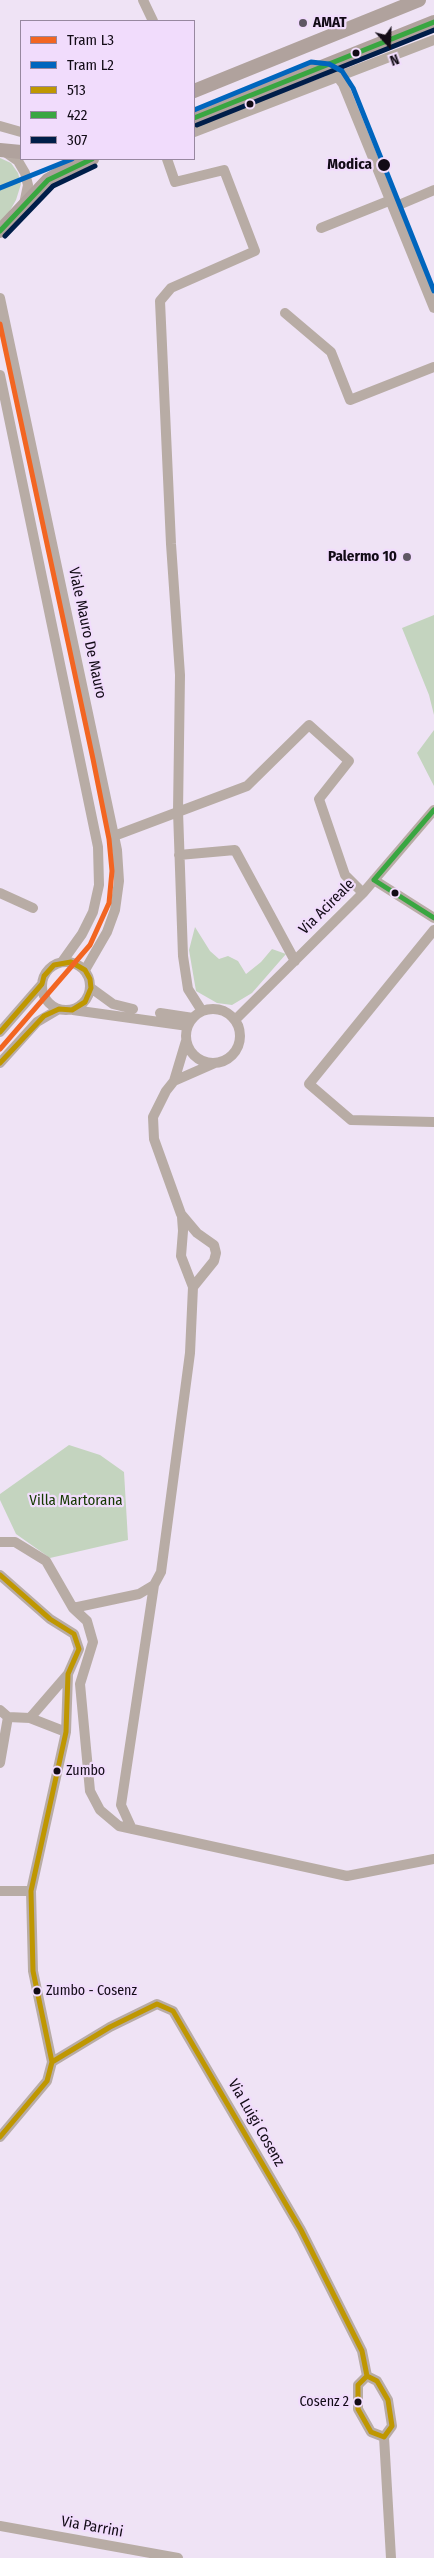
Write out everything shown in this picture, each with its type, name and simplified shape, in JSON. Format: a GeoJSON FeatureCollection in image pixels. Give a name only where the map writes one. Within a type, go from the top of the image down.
{"type":"FeatureCollection","features":[{"type":"Feature","properties":{"kind":"main road"},"geometry":{"type":"LineString","coordinates":[[195,92],[419,0]]}},
{"type":"Feature","properties":{"kind":"main road"},"geometry":{"type":"LineString","coordinates":[[195,118],[434,22]]}},
{"type":"Feature","properties":{"kind":"main road"},"geometry":{"type":"LineString","coordinates":[[0,150],[20,152]]}},
{"type":"Feature","properties":{"kind":"main road"},"geometry":{"type":"LineString","coordinates":[[0,231],[48,180],[67,169],[90,160]]}},
{"type":"Feature","properties":{"kind":"street"},"geometry":{"type":"LineString","coordinates":[[144,0],[153,20]]}},
{"type":"Feature","properties":{"kind":"street"},"geometry":{"type":"LineString","coordinates":[[195,132],[434,40]]}},
{"type":"Feature","properties":{"kind":"street"},"geometry":{"type":"LineString","coordinates":[[312,70],[327,69],[339,76],[434,308]]}},
{"type":"Feature","properties":{"kind":"street"},"geometry":{"type":"LineString","coordinates":[[0,126],[20,132]]}},
{"type":"Feature","properties":{"kind":"street"},"geometry":{"type":"LineString","coordinates":[[0,150],[18,161],[25,173],[28,185],[24,204]]}},
{"type":"Feature","properties":{"kind":"street"},"geometry":{"type":"LineString","coordinates":[[132,1829],[121,1805],[154,1585],[161,1572],[192,1330],[193,1287],[181,1256],[183,1231],[181,1214],[154,1139],[153,1117],[166,1091],[174,1081],[194,1018],[184,975],[178,811],[180,674],[171,544],[160,301],[172,288],[255,251],[224,170],[175,182],[167,160]]}},
{"type":"Feature","properties":{"kind":"street"},"geometry":{"type":"LineString","coordinates":[[321,228],[434,190]]}},
{"type":"Feature","properties":{"kind":"street","name":"Viale Mauro De Mauro"},"geometry":{"type":"LineString","coordinates":[[0,298],[114,836],[119,881],[115,910],[107,932],[85,970]]}},
{"type":"Feature","properties":{"kind":"street"},"geometry":{"type":"LineString","coordinates":[[285,313],[331,352],[350,400],[434,366]]}},
{"type":"Feature","properties":{"kind":"street","name":"Viale Mauro De Mauro"},"geometry":{"type":"LineString","coordinates":[[0,375],[99,852],[99,885],[93,912],[82,934],[62,962]]}},
{"type":"Feature","properties":{"kind":"street"},"geometry":{"type":"LineString","coordinates":[[114,836],[247,786],[309,725],[349,761],[319,798],[345,875],[363,893]]}},
{"type":"Feature","properties":{"kind":"street","name":"Via Acireale"},"geometry":{"type":"LineString","coordinates":[[235,1020],[363,893],[434,810]]}},
{"type":"Feature","properties":{"kind":"street"},"geometry":{"type":"LineString","coordinates":[[179,855],[235,850],[294,961]]}},
{"type":"Feature","properties":{"kind":"street"},"geometry":{"type":"LineString","coordinates":[[374,880],[434,918]]}},
{"type":"Feature","properties":{"kind":"street"},"geometry":{"type":"LineString","coordinates":[[0,892],[33,908]]}},
{"type":"Feature","properties":{"kind":"street"},"geometry":{"type":"LineString","coordinates":[[434,930],[309,1084],[351,1120],[434,1122]]}},
{"type":"Feature","properties":{"kind":"street"},"geometry":{"type":"LineString","coordinates":[[0,1032],[42,984],[49,970],[62,962],[76,964],[85,970],[90,979],[91,988],[85,1002],[72,1010]]}},
{"type":"Feature","properties":{"kind":"street"},"geometry":{"type":"LineString","coordinates":[[42,984],[46,998],[59,1009]]}},
{"type":"Feature","properties":{"kind":"street"},"geometry":{"type":"LineString","coordinates":[[91,988],[121,1008],[194,1018]]}},
{"type":"Feature","properties":{"kind":"street"},"geometry":{"type":"LineString","coordinates":[[0,1063],[37,1022],[59,1009],[194,1018],[220,1010],[235,1020],[240,1035],[236,1051],[231,1057],[174,1081]]}},
{"type":"Feature","properties":{"kind":"street"},"geometry":{"type":"LineString","coordinates":[[186,1041],[189,1048],[200,1060],[216,1063]]}},
{"type":"Feature","properties":{"kind":"street"},"geometry":{"type":"LineString","coordinates":[[181,1214],[197,1233],[214,1245],[216,1253],[214,1261],[193,1287]]}},
{"type":"Feature","properties":{"kind":"street"},"geometry":{"type":"LineString","coordinates":[[182,1248],[189,1239],[198,1237],[208,1239]]}},
{"type":"Feature","properties":{"kind":"street"},"geometry":{"type":"LineString","coordinates":[[184,1264],[200,1271],[208,1267]]}},
{"type":"Feature","properties":{"kind":"street"},"geometry":{"type":"LineString","coordinates":[[0,1542],[16,1542],[46,1562],[73,1608],[87,1621],[93,1642],[80,1684],[90,1791],[100,1810],[119,1826],[348,1876],[434,1859]]}},
{"type":"Feature","properties":{"kind":"street"},"geometry":{"type":"LineString","coordinates":[[0,1575],[50,1619],[74,1634],[80,1649],[68,1674],[30,1718]]}},
{"type":"Feature","properties":{"kind":"street"},"geometry":{"type":"LineString","coordinates":[[73,1608],[139,1594],[154,1585]]}},
{"type":"Feature","properties":{"kind":"street"},"geometry":{"type":"LineString","coordinates":[[0,2137],[47,2082],[52,2062],[33,1971],[31,1891],[66,1732],[68,1674]]}},
{"type":"Feature","properties":{"kind":"street"},"geometry":{"type":"LineString","coordinates":[[0,1710],[8,1717],[30,1718],[66,1732]]}},
{"type":"Feature","properties":{"kind":"street"},"geometry":{"type":"LineString","coordinates":[[0,1763],[8,1717]]}},
{"type":"Feature","properties":{"kind":"street"},"geometry":{"type":"LineString","coordinates":[[0,1891],[31,1891]]}},
{"type":"Feature","properties":{"kind":"street","name":"Via Luigi Cosenz"},"geometry":{"type":"LineString","coordinates":[[52,2062],[110,2027],[157,2004],[173,2011],[300,2230],[362,2351],[367,2376]]}},
{"type":"Feature","properties":{"kind":"street"},"geometry":{"type":"LineString","coordinates":[[384,2437],[372,2432],[358,2409],[358,2385],[367,2376],[376,2381],[388,2400],[392,2426],[384,2437],[391,2558]]}},
{"type":"Feature","properties":{"kind":"street","name":"Via Parrini"},"geometry":{"type":"LineString","coordinates":[[0,2526],[178,2558]]}},
{"type":"Feature","properties":{"kind":"green space"},"geometry":{"type":"Polygon","coordinates":[[[0,158],[11,163],[18,173],[21,184],[16,200],[8,214],[0,222],[0,158]]]}},
{"type":"Feature","properties":{"kind":"green space"},"geometry":{"type":"Polygon","coordinates":[[[434,615],[434,715],[429,695],[402,628],[434,615]]]}},
{"type":"Feature","properties":{"kind":"green space"},"geometry":{"type":"Polygon","coordinates":[[[434,730],[434,786],[417,753],[434,730]]]}},
{"type":"Feature","properties":{"kind":"green space"},"geometry":{"type":"Polygon","coordinates":[[[195,927],[210,951],[219,959],[228,956],[238,961],[246,974],[261,962],[272,949],[286,954],[252,993],[232,1005],[217,1003],[196,991],[189,950],[195,927]]]}},
{"type":"Feature","properties":{"kind":"green space","name":"Villa Martorana"},"geometry":{"type":"Polygon","coordinates":[[[69,1445],[100,1455],[124,1472],[128,1540],[50,1558],[16,1534],[0,1500],[0,1494],[69,1445]]]}},
{"type":"Feature","properties":{"kind":"tram line","name":"L2"},"geometry":{"type":"LineString","coordinates":[[195,110],[311,62],[329,64],[342,71],[353,88],[434,291]]}},
{"type":"Feature","properties":{"kind":"tram line","name":"L2"},"geometry":{"type":"LineString","coordinates":[[0,188],[70,160]]}},
{"type":"Feature","properties":{"kind":"tram line","name":"L3"},"geometry":{"type":"LineString","coordinates":[[0,324],[93,759],[109,839],[112,871],[109,903],[90,945],[0,1049]]}},
{"type":"Feature","properties":{"kind":"transit line","name":"422"},"geometry":{"type":"LineString","coordinates":[[195,118],[434,22]]}},
{"type":"Feature","properties":{"kind":"transit line","name":"307"},"geometry":{"type":"LineString","coordinates":[[197,125],[434,30]]}},
{"type":"Feature","properties":{"kind":"transit line","name":"422"},"geometry":{"type":"LineString","coordinates":[[0,231],[48,180],[90,160]]}},
{"type":"Feature","properties":{"kind":"transit line","name":"307"},"geometry":{"type":"LineString","coordinates":[[5,236],[53,186],[95,166]]}},
{"type":"Feature","properties":{"kind":"transit line","name":"422"},"geometry":{"type":"LineString","coordinates":[[434,810],[374,880],[434,918]]}},
{"type":"Feature","properties":{"kind":"transit line","name":"513"},"geometry":{"type":"LineString","coordinates":[[0,1032],[42,984],[44,976],[54,965],[71,962],[85,970],[90,979],[91,988],[85,1002],[72,1010],[59,1009],[44,1016],[0,1063]]}},
{"type":"Feature","properties":{"kind":"transit line","name":"513"},"geometry":{"type":"LineString","coordinates":[[0,1575],[50,1619],[74,1634],[79,1649],[68,1674],[66,1732],[31,1891],[33,1971],[52,2062],[47,2081],[0,2137]]}},
{"type":"Feature","properties":{"kind":"transit line","name":"513"},"geometry":{"type":"LineString","coordinates":[[52,2062],[110,2027],[157,2004],[173,2011],[301,2230],[362,2351],[367,2376]]}},
{"type":"Feature","properties":{"kind":"transit line","name":"513"},"geometry":{"type":"LineString","coordinates":[[367,2376],[377,2381],[388,2400],[392,2426],[384,2437],[371,2432],[358,2409],[358,2385],[367,2376]]}},
{"type":"Feature","properties":{"kind":"place","name":"AMAT"},"geometry":{"type":"Point","coordinates":[303,23]}},
{"type":"Feature","properties":{"kind":"place","name":"Modica"},"geometry":{"type":"Point","coordinates":[384,165]}},
{"type":"Feature","properties":{"kind":"place","name":"Palermo 10"},"geometry":{"type":"Point","coordinates":[407,557]}},
{"type":"Feature","properties":{"kind":"place","name":"Zumbo"},"geometry":{"type":"Point","coordinates":[57,1771]}},
{"type":"Feature","properties":{"kind":"place","name":"Zumbo - Cosenz"},"geometry":{"type":"Point","coordinates":[37,1991]}},
{"type":"Feature","properties":{"kind":"place","name":"Cosenz 2"},"geometry":{"type":"Point","coordinates":[358,2402]}}]}
